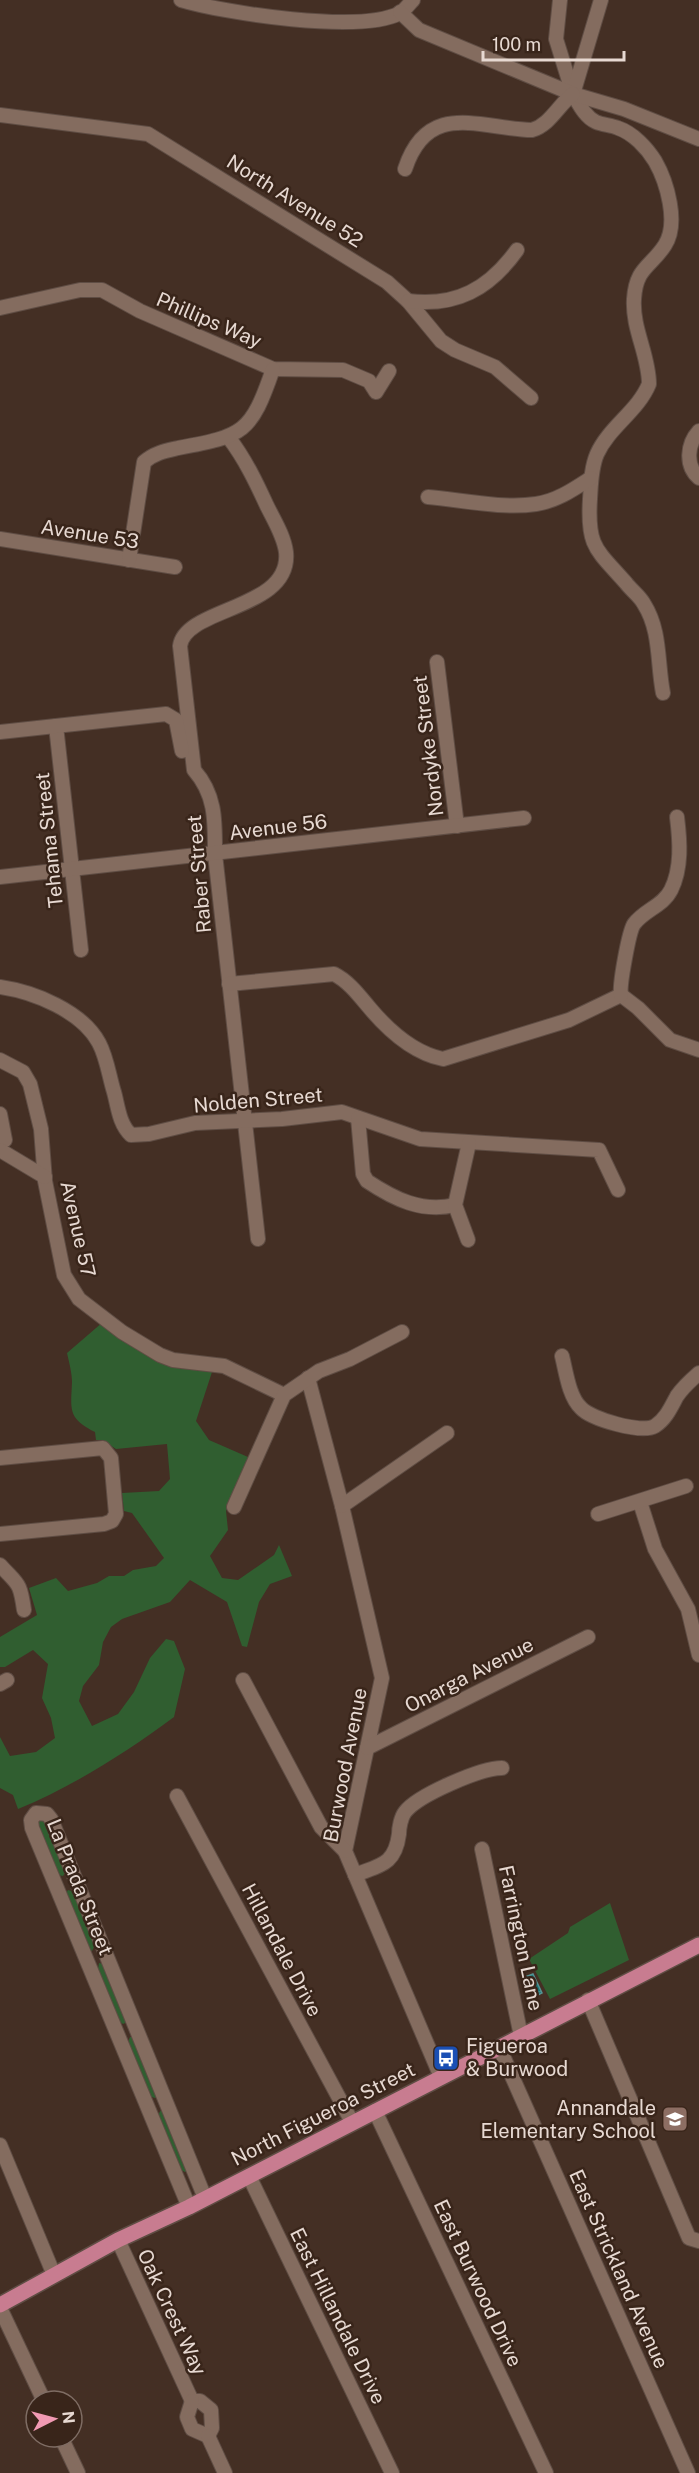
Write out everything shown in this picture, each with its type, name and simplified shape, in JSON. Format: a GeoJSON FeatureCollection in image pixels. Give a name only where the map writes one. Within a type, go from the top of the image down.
{"type":"FeatureCollection","features":[{"type":"Feature","properties":{"kind":"main road","name":"North Figueroa Street"},"geometry":{"type":"LineString","coordinates":[[0,2306],[117,2240],[189,2207],[699,1945]]}},
{"type":"Feature","properties":{"kind":"street"},"geometry":{"type":"LineString","coordinates":[[181,0],[227,10],[315,21],[384,18],[400,12],[413,0]]}},
{"type":"Feature","properties":{"kind":"street"},"geometry":{"type":"LineString","coordinates":[[560,0],[556,39],[573,94],[587,116],[596,122],[619,128],[630,134],[647,150],[661,175],[671,216],[667,242],[644,268],[636,284],[634,300],[636,328],[649,384],[640,400],[610,433],[598,453],[591,478],[589,520],[593,545],[644,603],[657,634],[663,693]]}},
{"type":"Feature","properties":{"kind":"street"},"geometry":{"type":"LineString","coordinates":[[405,169],[416,145],[438,129],[468,121],[532,130],[540,128],[563,101],[573,94],[601,0]]}},
{"type":"Feature","properties":{"kind":"street"},"geometry":{"type":"LineString","coordinates":[[400,12],[419,30],[573,94],[624,109],[699,139]]}},
{"type":"Feature","properties":{"kind":"street","name":"North Avenue 52"},"geometry":{"type":"LineString","coordinates":[[0,115],[148,134],[387,282],[408,301],[441,341],[455,350],[495,367],[531,399]]}},
{"type":"Feature","properties":{"kind":"street"},"geometry":{"type":"LineString","coordinates":[[408,301],[431,304],[454,300],[465,295],[504,267],[517,250]]}},
{"type":"Feature","properties":{"kind":"street","name":"Phillips Way"},"geometry":{"type":"LineString","coordinates":[[0,308],[80,290],[102,290],[140,311],[273,369],[343,370],[369,381],[376,392],[389,371]]}},
{"type":"Feature","properties":{"kind":"street"},"geometry":{"type":"LineString","coordinates":[[129,560],[144,462],[163,451],[229,438],[256,413],[273,369]]}},
{"type":"Feature","properties":{"kind":"street"},"geometry":{"type":"LineString","coordinates":[[699,431],[691,445],[689,455],[690,465],[699,478]]}},
{"type":"Feature","properties":{"kind":"street","name":"Raber Street"},"geometry":{"type":"LineString","coordinates":[[229,438],[245,458],[283,541],[286,554],[285,566],[271,587],[193,627],[181,638],[194,770],[211,795],[214,811],[215,854],[258,1239]]}},
{"type":"Feature","properties":{"kind":"street"},"geometry":{"type":"LineString","coordinates":[[428,497],[519,505],[537,504],[556,498],[591,478]]}},
{"type":"Feature","properties":{"kind":"street","name":"Avenue 53"},"geometry":{"type":"LineString","coordinates":[[0,539],[175,567]]}},
{"type":"Feature","properties":{"kind":"street","name":"Nordyke Street"},"geometry":{"type":"LineString","coordinates":[[437,662],[457,826]]}},
{"type":"Feature","properties":{"kind":"street"},"geometry":{"type":"LineString","coordinates":[[0,732],[166,714],[176,720],[183,758],[194,770]]}},
{"type":"Feature","properties":{"kind":"street","name":"Tehama Street"},"geometry":{"type":"LineString","coordinates":[[56,726],[81,950]]}},
{"type":"Feature","properties":{"kind":"street","name":"Avenue 56"},"geometry":{"type":"LineString","coordinates":[[0,877],[71,871],[524,818]]}},
{"type":"Feature","properties":{"kind":"street"},"geometry":{"type":"LineString","coordinates":[[677,818],[679,859],[672,889],[664,900],[635,923],[619,985],[621,995],[638,1008],[670,1040],[699,1050]]}},
{"type":"Feature","properties":{"kind":"street"},"geometry":{"type":"LineString","coordinates":[[229,984],[334,974],[351,986],[374,1013],[403,1040],[432,1057],[443,1059],[569,1020],[621,995]]}},
{"type":"Feature","properties":{"kind":"street","name":"Nolden Street"},"geometry":{"type":"LineString","coordinates":[[0,987],[39,999],[76,1017],[88,1028],[104,1053],[121,1118],[125,1130],[130,1135],[137,1136],[195,1123],[282,1119],[342,1112],[420,1139],[599,1150],[618,1190]]}},
{"type":"Feature","properties":{"kind":"street","name":"Avenue 57"},"geometry":{"type":"LineString","coordinates":[[0,1060],[23,1072],[30,1084],[41,1129],[45,1177],[64,1275],[79,1299],[122,1332],[160,1355],[173,1360],[224,1366],[284,1395]]}},
{"type":"Feature","properties":{"kind":"street"},"geometry":{"type":"LineString","coordinates":[[0,1114],[2,1145],[45,1177]]}},
{"type":"Feature","properties":{"kind":"street"},"geometry":{"type":"LineString","coordinates":[[358,1118],[363,1174],[376,1187],[416,1207],[435,1208],[455,1205]]}},
{"type":"Feature","properties":{"kind":"street"},"geometry":{"type":"LineString","coordinates":[[468,1240],[455,1205],[470,1143]]}},
{"type":"Feature","properties":{"kind":"street"},"geometry":{"type":"LineString","coordinates":[[234,1508],[284,1395],[308,1378],[402,1332]]}},
{"type":"Feature","properties":{"kind":"street"},"geometry":{"type":"LineString","coordinates":[[562,1356],[569,1383],[580,1408],[589,1414],[636,1428],[654,1427],[661,1421],[677,1396],[699,1373]]}},
{"type":"Feature","properties":{"kind":"street","name":"Burwood Avenue"},"geometry":{"type":"LineString","coordinates":[[308,1378],[381,1667],[380,1688],[345,1851],[441,2077]]}},
{"type":"Feature","properties":{"kind":"street"},"geometry":{"type":"LineString","coordinates":[[342,1506],[447,1433]]}},
{"type":"Feature","properties":{"kind":"street"},"geometry":{"type":"LineString","coordinates":[[0,1458],[103,1448],[111,1458],[116,1514],[112,1521],[104,1524],[0,1534]]}},
{"type":"Feature","properties":{"kind":"street"},"geometry":{"type":"LineString","coordinates":[[598,1514],[686,1486]]}},
{"type":"Feature","properties":{"kind":"street"},"geometry":{"type":"LineString","coordinates":[[640,1502],[656,1550],[688,1609],[699,1655]]}},
{"type":"Feature","properties":{"kind":"street"},"geometry":{"type":"LineString","coordinates":[[0,1565],[21,1588],[24,1610]]}},
{"type":"Feature","properties":{"kind":"street","name":"Onarga Avenue"},"geometry":{"type":"LineString","coordinates":[[368,1748],[588,1637]]}},
{"type":"Feature","properties":{"kind":"street"},"geometry":{"type":"LineString","coordinates":[[243,1680],[321,1827],[345,1851]]}},
{"type":"Feature","properties":{"kind":"street"},"geometry":{"type":"LineString","coordinates":[[355,1875],[387,1862],[397,1849],[399,1829],[405,1812],[427,1796],[469,1775],[489,1768],[502,1768]]}},
{"type":"Feature","properties":{"kind":"street","name":"Hillandale Drive"},"geometry":{"type":"LineString","coordinates":[[177,1796],[352,2122]]}},
{"type":"Feature","properties":{"kind":"street","name":"La Prada Street"},"geometry":{"type":"LineString","coordinates":[[189,2207],[32,1828],[31,1820],[36,1813],[47,1814],[51,1819],[74,1880],[206,2198]]}},
{"type":"Feature","properties":{"kind":"street","name":"Farrington Lane"},"geometry":{"type":"LineString","coordinates":[[482,1849],[521,2036]]}},
{"type":"Feature","properties":{"kind":"street"},"geometry":{"type":"LineString","coordinates":[[58,1887],[74,1880]]}},
{"type":"Feature","properties":{"kind":"street"},"geometry":{"type":"LineString","coordinates":[[88,1961],[105,1955]]}},
{"type":"Feature","properties":{"kind":"street"},"geometry":{"type":"LineString","coordinates":[[588,2000],[689,2238],[699,2241]]}},
{"type":"Feature","properties":{"kind":"street"},"geometry":{"type":"LineString","coordinates":[[119,2035],[135,2028]]}},
{"type":"Feature","properties":{"kind":"street","name":"East Strickland Avenue"},"geometry":{"type":"LineString","coordinates":[[499,2047],[688,2473]]}},
{"type":"Feature","properties":{"kind":"street"},"geometry":{"type":"LineString","coordinates":[[148,2108],[165,2101]]}},
{"type":"Feature","properties":{"kind":"street","name":"East Burwood Drive"},"geometry":{"type":"LineString","coordinates":[[375,2111],[546,2473]]}},
{"type":"Feature","properties":{"kind":"street"},"geometry":{"type":"LineString","coordinates":[[0,2145],[54,2275]]}},
{"type":"Feature","properties":{"kind":"street","name":"East Hillandale Drive"},"geometry":{"type":"LineString","coordinates":[[249,2176],[392,2473]]}},
{"type":"Feature","properties":{"kind":"street","name":"Oak Crest Way"},"geometry":{"type":"LineString","coordinates":[[117,2240],[192,2401]]}},
{"type":"Feature","properties":{"kind":"street"},"geometry":{"type":"LineString","coordinates":[[0,2306],[38,2389]]}},
{"type":"Feature","properties":{"kind":"street"},"geometry":{"type":"LineString","coordinates":[[208,2436],[214,2419],[212,2410],[200,2401],[192,2401],[187,2417],[192,2429],[208,2436],[225,2473]]}},
{"type":"Feature","properties":{"kind":"street"},"geometry":{"type":"LineString","coordinates":[[67,2449],[78,2473]]}},
{"type":"Feature","properties":{"kind":"green space"},"geometry":{"type":"Polygon","coordinates":[[[103,1322],[144,1351],[213,1369],[196,1421],[209,1440],[248,1457],[226,1511],[228,1530],[210,1556],[222,1578],[238,1580],[274,1555],[279,1545],[292,1576],[270,1584],[259,1602],[247,1647],[242,1646],[227,1602],[190,1580],[170,1602],[122,1619],[111,1627],[103,1642],[99,1665],[83,1686],[79,1701],[92,1726],[118,1714],[134,1692],[150,1658],[166,1639],[174,1641],[185,1669],[174,1717],[99,1768],[18,1809],[13,1795],[0,1788],[0,1737],[10,1756],[36,1752],[55,1738],[51,1718],[42,1698],[48,1664],[33,1650],[5,1667],[0,1667],[0,1637],[37,1615],[29,1588],[56,1578],[68,1591],[97,1583],[109,1576],[124,1576],[133,1570],[156,1566],[164,1558],[132,1513],[124,1511],[122,1493],[159,1491],[170,1479],[167,1444],[116,1449],[102,1440],[96,1440],[95,1432],[79,1422],[71,1406],[72,1379],[67,1353],[103,1322]]]}},
{"type":"Feature","properties":{"kind":"green space"},"geometry":{"type":"Polygon","coordinates":[[[45,1817],[67,1870],[63,1876],[58,1875],[36,1821],[45,1817]]]}},
{"type":"Feature","properties":{"kind":"green space"},"geometry":{"type":"Polygon","coordinates":[[[68,1890],[75,1892],[96,1943],[92,1951],[88,1949],[65,1895],[68,1890]]]}},
{"type":"Feature","properties":{"kind":"green space"},"geometry":{"type":"Polygon","coordinates":[[[610,1903],[629,1960],[550,1999],[529,1959],[568,1933],[570,1927],[610,1903]]]}},
{"type":"Feature","properties":{"kind":"green space"},"geometry":{"type":"Polygon","coordinates":[[[99,1963],[105,1964],[127,2022],[123,2024],[119,2021],[98,1969],[99,1963]]]}},
{"type":"Feature","properties":{"kind":"green space"},"geometry":{"type":"Polygon","coordinates":[[[130,2037],[133,2037],[158,2096],[155,2098],[149,2096],[128,2042],[130,2037]]]}},
{"type":"Feature","properties":{"kind":"green space"},"geometry":{"type":"Polygon","coordinates":[[[161,2110],[164,2110],[188,2170],[185,2172],[181,2170],[158,2115],[161,2110]]]}},
{"type":"Feature","properties":{"kind":"water"},"geometry":{"type":"Polygon","coordinates":[[[533,1974],[542,1993],[534,1997],[525,1977],[533,1974]]]}},
{"type":"Feature","properties":{"kind":"place","name":"Figueroa & Burwood"},"geometry":{"type":"Point","coordinates":[446,2058]}},
{"type":"Feature","properties":{"kind":"place","name":"Annandale Elementary School"},"geometry":{"type":"Point","coordinates":[675,2119]}}]}
